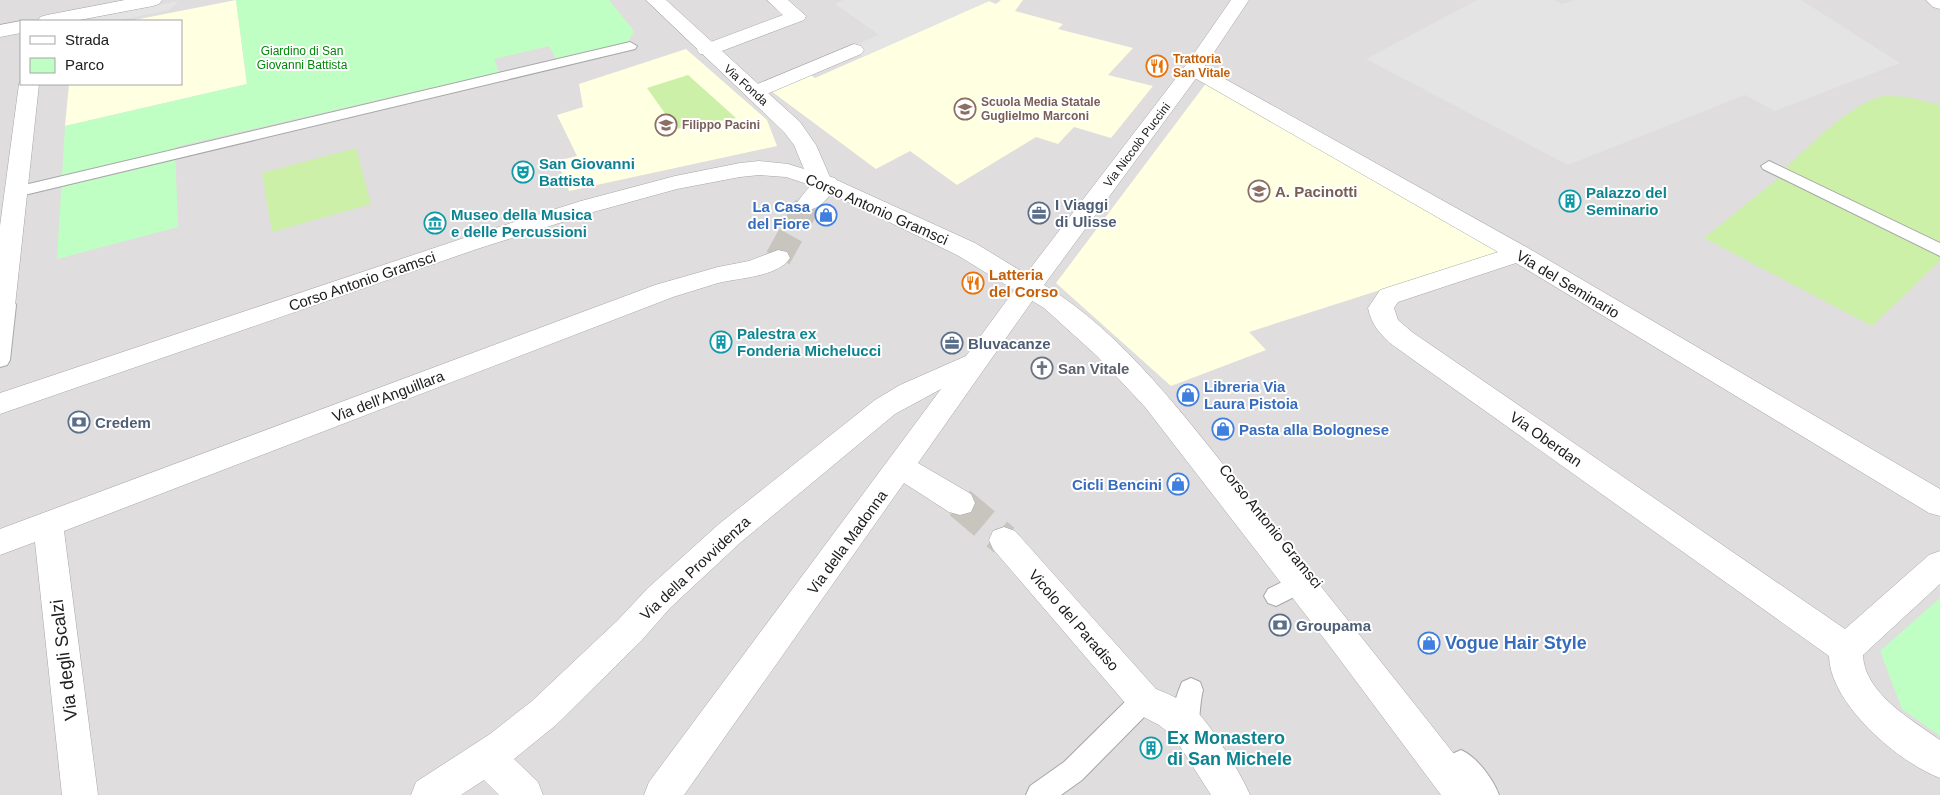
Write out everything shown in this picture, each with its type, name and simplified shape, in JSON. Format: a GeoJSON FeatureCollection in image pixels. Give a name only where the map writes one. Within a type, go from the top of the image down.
{"type":"FeatureCollection","features":[{"type":"Feature","properties":{"kind":"street"},"geometry":{"type":"LineString","coordinates":[[51,20],[153,0]]}},
{"type":"Feature","properties":{"kind":"street","name":"Via Fonda"},"geometry":{"type":"LineString","coordinates":[[655,0],[792,127],[805,144],[823,180]]}},
{"type":"Feature","properties":{"kind":"street"},"geometry":{"type":"LineString","coordinates":[[707,50],[797,16],[776,0]]}},
{"type":"Feature","properties":{"kind":"street","name":"Via Niccolò Puccini"},"geometry":{"type":"LineString","coordinates":[[1030,287],[1194,69],[1240,0]]}},
{"type":"Feature","properties":{"kind":"street"},"geometry":{"type":"LineString","coordinates":[[1935,0],[1940,3]]}},
{"type":"Feature","properties":{"kind":"street"},"geometry":{"type":"LineString","coordinates":[[754,92],[854,50]]}},
{"type":"Feature","properties":{"kind":"street","name":"Via del Seminario"},"geometry":{"type":"LineString","coordinates":[[1194,69],[1519,254],[1940,504]]}},
{"type":"Feature","properties":{"kind":"street"},"geometry":{"type":"LineString","coordinates":[[0,324],[18,191],[16,120],[29,85]]}},
{"type":"Feature","properties":{"kind":"street","name":"Corso Antonio Gramsci"},"geometry":{"type":"LineString","coordinates":[[1,402],[478,241],[621,196],[694,179],[759,168],[788,171],[823,180],[943,237],[1030,287],[1059,307],[1086,331],[1149,393],[1288,590],[1462,795]]}},
{"type":"Feature","properties":{"kind":"street"},"geometry":{"type":"LineString","coordinates":[[808,204],[823,180]]}},
{"type":"Feature","properties":{"kind":"street","name":"Via Oberdan"},"geometry":{"type":"LineString","coordinates":[[1519,254],[1389,296],[1382,304],[1383,318],[1392,330],[1403,339],[1846,649]]}},
{"type":"Feature","properties":{"kind":"street","name":"Via dell'Anguillara"},"geometry":{"type":"LineString","coordinates":[[0,542],[664,291],[718,274],[756,268],[778,258]]}},
{"type":"Feature","properties":{"kind":"street","name":"Via della Madonna"},"geometry":{"type":"LineString","coordinates":[[662,795],[901,468],[1030,287]]}},
{"type":"Feature","properties":{"kind":"street","name":"Via della Provvidenza"},"geometry":{"type":"LineString","coordinates":[[429,795],[486,758],[544,714],[630,630],[658,598],[730,533],[885,407],[910,392],[976,362]]}},
{"type":"Feature","properties":{"kind":"street"},"geometry":{"type":"LineString","coordinates":[[901,468],[960,503]]}},
{"type":"Feature","properties":{"kind":"street","name":"Via degli Scalzi"},"geometry":{"type":"LineString","coordinates":[[48,525],[80,795]]}},
{"type":"Feature","properties":{"kind":"street","name":"Vicolo del Paradiso"},"geometry":{"type":"LineString","coordinates":[[1004,540],[1144,700]]}},
{"type":"Feature","properties":{"kind":"street"},"geometry":{"type":"LineString","coordinates":[[1940,564],[1846,649],[1844,660],[1846,670],[1865,698],[1900,731],[1940,761]]}},
{"type":"Feature","properties":{"kind":"street"},"geometry":{"type":"LineString","coordinates":[[1144,700],[1171,713],[1186,726],[1232,795]]}},
{"type":"Feature","properties":{"kind":"street"},"geometry":{"type":"LineString","coordinates":[[486,758],[525,795]]}},
{"type":"Feature","properties":{"kind":"lane"},"geometry":{"type":"LineString","coordinates":[[18,191],[630,46]]}},
{"type":"Feature","properties":{"kind":"lane"},"geometry":{"type":"LineString","coordinates":[[0,360],[18,191],[34,85]]}},
{"type":"Feature","properties":{"kind":"lane"},"geometry":{"type":"LineString","coordinates":[[1769,166],[1940,250]]}},
{"type":"Feature","properties":{"kind":"lane","name":"Corso Antonio Gramsci"},"geometry":{"type":"LineString","coordinates":[[1030,287],[1051,293],[1064,300],[1145,377],[1208,447],[1486,795]]}},
{"type":"Feature","properties":{"kind":"lane"},"geometry":{"type":"LineString","coordinates":[[1186,726],[1186,706],[1191,690]]}},
{"type":"Feature","properties":{"kind":"lane"},"geometry":{"type":"LineString","coordinates":[[1039,795],[1073,771],[1144,700]]}},
{"type":"Feature","properties":{"kind":"shaded area"},"geometry":{"type":"Polygon","coordinates":[[[0,0],[1940,0],[1940,795],[0,795],[0,0]]]}},
{"type":"Feature","properties":{"kind":"shaded area"},"geometry":{"type":"Polygon","coordinates":[[[236,0],[247,84],[65,126],[69,85],[182,85],[182,20],[134,20],[236,0]]]}},
{"type":"Feature","properties":{"kind":"shaded area"},"geometry":{"type":"Polygon","coordinates":[[[844,0],[989,1],[863,57],[850,47],[879,35],[835,4],[844,0]]]}},
{"type":"Feature","properties":{"kind":"shaded area","name":"Scuola Media Statale Guglielmo Marconi"},"geometry":{"type":"Polygon","coordinates":[[[1001,0],[1023,0],[1015,11],[1063,24],[1058,29],[1133,48],[1108,75],[1153,86],[1111,138],[1074,127],[1058,144],[1036,137],[957,185],[910,151],[876,169],[771,91],[809,74],[815,78],[989,1],[996,4],[1001,0]]]}},
{"type":"Feature","properties":{"kind":"shaded area"},"geometry":{"type":"Polygon","coordinates":[[[1477,0],[1554,0],[1562,4],[1575,0],[1801,0],[1900,63],[1775,111],[1745,95],[1568,165],[1366,59],[1477,0]]]}},
{"type":"Feature","properties":{"kind":"shaded area"},"geometry":{"type":"Polygon","coordinates":[[[179,1],[169,10],[120,20],[83,20],[179,1]]]}},
{"type":"Feature","properties":{"kind":"shaded area","name":"Filippo Pacini"},"geometry":{"type":"Polygon","coordinates":[[[686,49],[767,120],[777,146],[569,191],[557,161],[577,156],[557,115],[583,107],[579,84],[686,49]]]}},
{"type":"Feature","properties":{"kind":"shaded area","name":"A. Pacinotti"},"geometry":{"type":"Polygon","coordinates":[[[1207,82],[1499,252],[1249,332],[1266,350],[1171,386],[1056,283],[1207,82]]]}},
{"type":"Feature","properties":{"kind":"green space","name":"Giardino di San Giovanni Battista"},"geometry":{"type":"Polygon","coordinates":[[[236,0],[609,0],[634,31],[628,42],[556,59],[549,46],[494,59],[499,72],[175,147],[178,227],[57,259],[65,126],[247,84],[236,0]]]}},
{"type":"Feature","properties":{"kind":"green space"},"geometry":{"type":"Polygon","coordinates":[[[688,75],[736,118],[676,129],[647,88],[688,75]]]}},
{"type":"Feature","properties":{"kind":"green space"},"geometry":{"type":"Polygon","coordinates":[[[1884,96],[1908,97],[1940,105],[1940,244],[1785,168],[1845,116],[1871,100],[1884,96]]]}},
{"type":"Feature","properties":{"kind":"green space"},"geometry":{"type":"Polygon","coordinates":[[[356,148],[371,204],[272,232],[262,173],[356,148]]]}},
{"type":"Feature","properties":{"kind":"green space"},"geometry":{"type":"Polygon","coordinates":[[[1780,177],[1940,253],[1940,261],[1872,326],[1704,238],[1780,177]]]}},
{"type":"Feature","properties":{"kind":"green space"},"geometry":{"type":"Polygon","coordinates":[[[1940,598],[1940,736],[1902,709],[1880,651],[1940,598]]]}},
{"type":"Feature","properties":{"kind":"tunnel"},"geometry":{"type":"LineString","coordinates":[[778,258],[807,206]]}},
{"type":"Feature","properties":{"kind":"tunnel"},"geometry":{"type":"LineString","coordinates":[[960,503],[1004,540]]}},
{"type":"Feature","properties":{"kind":"place","name":"Trattoria San Vitale"},"geometry":{"type":"Point","coordinates":[1157,66]}},
{"type":"Feature","properties":{"kind":"place","name":"Scuola Media Statale Guglielmo Marconi"},"geometry":{"type":"Point","coordinates":[965,109]}},
{"type":"Feature","properties":{"kind":"place","name":"Filippo Pacini"},"geometry":{"type":"Point","coordinates":[666,125]}},
{"type":"Feature","properties":{"kind":"place","name":"San Giovanni Battista"},"geometry":{"type":"Point","coordinates":[523,172]}},
{"type":"Feature","properties":{"kind":"place","name":"A. Pacinotti"},"geometry":{"type":"Point","coordinates":[1259,191]}},
{"type":"Feature","properties":{"kind":"place","name":"Palazzo del Seminario"},"geometry":{"type":"Point","coordinates":[1570,201]}},
{"type":"Feature","properties":{"kind":"place","name":"I Viaggi di Ulisse"},"geometry":{"type":"Point","coordinates":[1039,213]}},
{"type":"Feature","properties":{"kind":"place","name":"La Casa del Fiore"},"geometry":{"type":"Point","coordinates":[826,215]}},
{"type":"Feature","properties":{"kind":"place","name":"Museo della Musica e delle Percussioni"},"geometry":{"type":"Point","coordinates":[435,223]}},
{"type":"Feature","properties":{"kind":"place","name":"Latteria del Corso"},"geometry":{"type":"Point","coordinates":[973,283]}},
{"type":"Feature","properties":{"kind":"place","name":"Palestra ex Fonderia Michelucci"},"geometry":{"type":"Point","coordinates":[721,342]}},
{"type":"Feature","properties":{"kind":"place","name":"Bluvacanze"},"geometry":{"type":"Point","coordinates":[952,343]}},
{"type":"Feature","properties":{"kind":"place","name":"San Vitale"},"geometry":{"type":"Point","coordinates":[1042,368]}},
{"type":"Feature","properties":{"kind":"place","name":"Libreria Via Laura Pistoia"},"geometry":{"type":"Point","coordinates":[1188,395]}},
{"type":"Feature","properties":{"kind":"place","name":"Credem"},"geometry":{"type":"Point","coordinates":[79,422]}},
{"type":"Feature","properties":{"kind":"place","name":"Pasta alla Bolognese"},"geometry":{"type":"Point","coordinates":[1223,429]}},
{"type":"Feature","properties":{"kind":"place","name":"Cicli Bencini"},"geometry":{"type":"Point","coordinates":[1178,484]}},
{"type":"Feature","properties":{"kind":"place","name":"Groupama"},"geometry":{"type":"Point","coordinates":[1280,625]}},
{"type":"Feature","properties":{"kind":"place","name":"Vogue Hair Style"},"geometry":{"type":"Point","coordinates":[1429,643]}},
{"type":"Feature","properties":{"kind":"place","name":"Ex Monastero di San Michele"},"geometry":{"type":"Point","coordinates":[1151,748]}}]}
